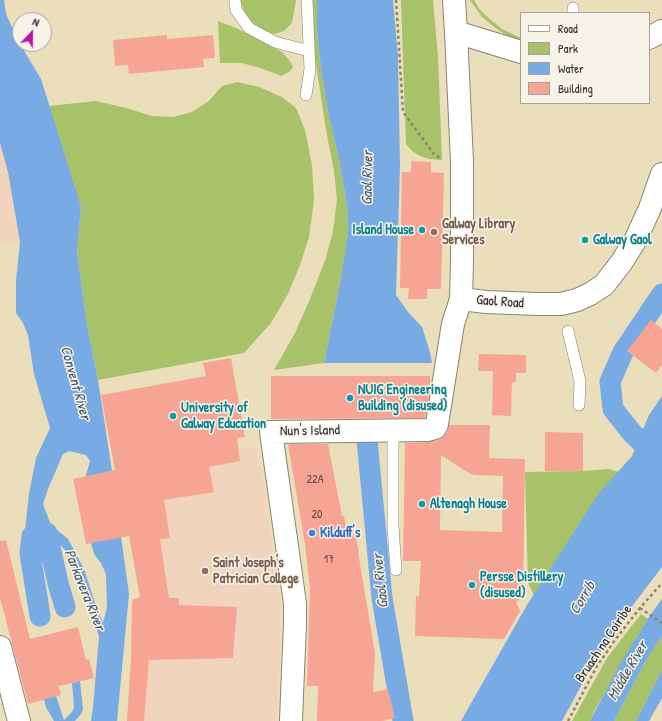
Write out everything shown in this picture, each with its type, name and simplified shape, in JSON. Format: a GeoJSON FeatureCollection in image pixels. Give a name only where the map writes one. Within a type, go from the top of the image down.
{"type":"FeatureCollection","features":[{"type":"Feature","properties":{"kind":"street","name":"Gaol Road"},"geometry":{"type":"LineString","coordinates":[[454,0],[462,162],[461,299],[486,302],[561,304],[577,300],[590,294],[604,285],[621,263],[635,241],[650,208],[662,174]]}},
{"type":"Feature","properties":{"kind":"street"},"geometry":{"type":"LineString","coordinates":[[650,37],[662,31]]}},
{"type":"Feature","properties":{"kind":"street"},"geometry":{"type":"LineString","coordinates":[[456,32],[520,52]]}},
{"type":"Feature","properties":{"kind":"street","name":"Nun's Island"},"geometry":{"type":"LineString","coordinates":[[290,721],[295,604],[271,432],[428,430],[435,428],[437,424],[453,324],[461,299]]}},
{"type":"Feature","properties":{"kind":"street"},"geometry":{"type":"LineString","coordinates":[[0,647],[19,721]]}},
{"type":"Feature","properties":{"kind":"lane"},"geometry":{"type":"LineString","coordinates":[[235,0],[236,10],[249,28],[275,42],[309,51]]}},
{"type":"Feature","properties":{"kind":"lane"},"geometry":{"type":"LineString","coordinates":[[306,95],[310,69],[307,0]]}},
{"type":"Feature","properties":{"kind":"lane"},"geometry":{"type":"LineString","coordinates":[[568,331],[580,381],[580,405]]}},
{"type":"Feature","properties":{"kind":"lane"},"geometry":{"type":"LineString","coordinates":[[393,430],[393,527],[396,570]]}},
{"type":"Feature","properties":{"kind":"path"},"geometry":{"type":"LineString","coordinates":[[396,0],[403,112],[434,154],[446,161]]}},
{"type":"Feature","properties":{"kind":"path","name":"Bruach na Coiribe"},"geometry":{"type":"LineString","coordinates":[[568,721],[597,666],[640,608],[662,583]]}},
{"type":"Feature","properties":{"kind":"path"},"geometry":{"type":"LineString","coordinates":[[640,608],[662,623]]}},
{"type":"Feature","properties":{"kind":"shaded area"},"geometry":{"type":"Polygon","coordinates":[[[0,143],[8,172],[20,242],[0,246],[0,143]]]}},
{"type":"Feature","properties":{"kind":"shaded area","name":"Saint Joseph's Patrician College"},"geometry":{"type":"Polygon","coordinates":[[[257,447],[281,610],[277,721],[127,721],[131,658],[132,600],[140,597],[129,536],[86,544],[73,479],[115,470],[257,447]]]}},
{"type":"Feature","properties":{"kind":"green space"},"geometry":{"type":"Polygon","coordinates":[[[240,0],[296,0],[292,23],[284,31],[274,34],[261,29],[251,21],[245,13],[240,0]]]}},
{"type":"Feature","properties":{"kind":"green space"},"geometry":{"type":"Polygon","coordinates":[[[313,0],[317,0],[317,30],[321,70],[347,205],[348,232],[341,278],[324,363],[274,370],[295,333],[326,258],[333,231],[337,200],[334,171],[315,58],[313,0]]]}},
{"type":"Feature","properties":{"kind":"green space"},"geometry":{"type":"Polygon","coordinates":[[[401,0],[433,0],[438,56],[442,160],[429,159],[420,156],[412,151],[406,144],[401,0]]]}},
{"type":"Feature","properties":{"kind":"green space"},"geometry":{"type":"Polygon","coordinates":[[[470,0],[474,0],[480,10],[491,20],[502,29],[520,38],[520,41],[504,34],[482,17],[470,0]]]}},
{"type":"Feature","properties":{"kind":"green space"},"geometry":{"type":"Polygon","coordinates":[[[218,21],[238,29],[282,52],[293,67],[289,72],[281,76],[241,63],[220,63],[218,21]]]}},
{"type":"Feature","properties":{"kind":"green space"},"geometry":{"type":"Polygon","coordinates":[[[237,82],[259,87],[282,97],[296,108],[305,130],[312,165],[314,200],[309,237],[300,265],[288,294],[271,323],[244,353],[98,380],[87,325],[77,252],[81,206],[49,106],[96,101],[152,116],[173,117],[192,112],[209,101],[222,86],[237,82]]]}},
{"type":"Feature","properties":{"kind":"green space"},"geometry":{"type":"Polygon","coordinates":[[[609,469],[618,472],[534,595],[528,583],[525,472],[609,469]]]}},
{"type":"Feature","properties":{"kind":"green space"},"geometry":{"type":"Polygon","coordinates":[[[641,614],[648,619],[590,721],[572,721],[607,658],[641,614]]]}},
{"type":"Feature","properties":{"kind":"green space"},"geometry":{"type":"Polygon","coordinates":[[[662,636],[662,670],[636,721],[614,721],[645,662],[662,636]]]}},
{"type":"Feature","properties":{"kind":"water","name":"Convent River"},"geometry":{"type":"Polygon","coordinates":[[[0,0],[4,0],[6,14],[12,27],[12,52],[25,52],[41,79],[81,206],[77,252],[87,325],[98,380],[112,471],[129,594],[117,721],[91,721],[99,637],[91,608],[67,552],[53,537],[57,559],[27,566],[24,539],[29,494],[36,458],[50,428],[34,374],[28,335],[23,323],[16,313],[16,281],[20,242],[8,172],[0,143],[0,0]],[[69,451],[63,454],[43,504],[51,525],[68,539],[84,569],[103,623],[107,607],[106,574],[101,563],[94,554],[90,539],[83,483],[90,461],[86,455],[69,451]]]}},
{"type":"Feature","properties":{"kind":"water"},"geometry":{"type":"Polygon","coordinates":[[[317,0],[393,0],[398,57],[400,166],[396,295],[408,312],[422,327],[432,363],[324,363],[341,278],[348,232],[347,205],[321,70],[317,30],[317,0]]]}},
{"type":"Feature","properties":{"kind":"water","name":"Corrib"},"geometry":{"type":"Polygon","coordinates":[[[662,396],[662,567],[614,630],[588,673],[562,721],[461,721],[527,605],[599,493],[632,456],[649,415],[662,396]]]}},
{"type":"Feature","properties":{"kind":"water","name":"Middle River"},"geometry":{"type":"Polygon","coordinates":[[[662,599],[662,636],[645,662],[614,721],[590,721],[620,664],[662,599]]]}},
{"type":"Feature","properties":{"kind":"water"},"geometry":{"type":"Polygon","coordinates":[[[662,670],[662,698],[649,721],[636,721],[662,670]]]}},
{"type":"Feature","properties":{"kind":"water"},"geometry":{"type":"Polygon","coordinates":[[[80,681],[83,709],[81,714],[75,721],[54,721],[46,707],[44,699],[56,696],[64,720],[72,712],[74,707],[72,683],[80,681]]]}},
{"type":"Feature","properties":{"kind":"building"},"geometry":{"type":"Polygon","coordinates":[[[167,35],[167,39],[213,35],[215,58],[203,59],[204,67],[129,74],[128,65],[115,66],[113,40],[167,35]]]}},
{"type":"Feature","properties":{"kind":"building","name":"Island House"},"geometry":{"type":"Polygon","coordinates":[[[411,161],[431,162],[431,172],[444,173],[441,289],[427,289],[427,299],[408,299],[409,288],[400,288],[402,172],[411,172],[411,161]]]}},
{"type":"Feature","properties":{"kind":"building"},"geometry":{"type":"Polygon","coordinates":[[[651,320],[662,329],[662,365],[656,373],[627,351],[651,320]]]}},
{"type":"Feature","properties":{"kind":"building"},"geometry":{"type":"Polygon","coordinates":[[[479,354],[526,355],[526,373],[516,373],[516,382],[512,382],[511,416],[492,415],[493,371],[478,371],[479,354]]]}},
{"type":"Feature","properties":{"kind":"building"},"geometry":{"type":"Polygon","coordinates":[[[231,358],[245,437],[237,438],[240,461],[209,467],[214,492],[164,500],[170,538],[160,539],[169,598],[179,598],[179,605],[237,607],[233,658],[149,660],[144,721],[127,721],[131,658],[132,600],[140,597],[129,536],[86,544],[73,479],[115,470],[101,395],[206,376],[203,363],[231,358]]]}},
{"type":"Feature","properties":{"kind":"building","name":"NUIG Engineering Building (disused)"},"geometry":{"type":"Polygon","coordinates":[[[271,376],[430,376],[430,391],[425,418],[271,419],[271,376]]]}},
{"type":"Feature","properties":{"kind":"building"},"geometry":{"type":"Polygon","coordinates":[[[449,425],[490,425],[489,458],[525,459],[523,596],[516,602],[520,611],[504,639],[415,636],[416,596],[419,596],[421,561],[403,561],[405,443],[438,440],[446,434],[449,425]],[[441,455],[440,530],[502,532],[503,476],[474,475],[441,455]]]}},
{"type":"Feature","properties":{"kind":"building"},"geometry":{"type":"Polygon","coordinates":[[[545,432],[583,433],[583,471],[545,471],[545,432]]]}},
{"type":"Feature","properties":{"kind":"building"},"geometry":{"type":"Polygon","coordinates":[[[288,444],[328,444],[342,516],[344,516],[348,536],[355,534],[359,552],[375,653],[373,692],[388,689],[395,718],[383,721],[317,721],[318,686],[307,686],[310,589],[305,544],[288,444]]]}},
{"type":"Feature","properties":{"kind":"building"},"geometry":{"type":"Polygon","coordinates":[[[6,540],[30,639],[78,627],[86,660],[89,659],[94,678],[59,686],[61,695],[28,704],[0,598],[0,541],[6,540]]]}},
{"type":"Feature","properties":{"kind":"waterway"},"geometry":{"type":"LineString","coordinates":[[662,294],[623,352],[610,382],[613,409],[632,433],[662,462]]}},
{"type":"Feature","properties":{"kind":"waterway","name":"Gaol River"},"geometry":{"type":"LineString","coordinates":[[367,440],[382,598],[403,721]]}},
{"type":"Feature","properties":{"kind":"waterway","name":"Parkavera River"},"geometry":{"type":"LineString","coordinates":[[47,533],[65,607]]}},
{"type":"Feature","properties":{"kind":"waterway","name":"Parkavera River"},"geometry":{"type":"LineString","coordinates":[[32,536],[30,553],[40,616]]}},
{"type":"Feature","properties":{"kind":"place","name":"Island House"},"geometry":{"type":"Point","coordinates":[422,230]}},
{"type":"Feature","properties":{"kind":"place","name":"Galway Library Services"},"geometry":{"type":"Point","coordinates":[434,232]}},
{"type":"Feature","properties":{"kind":"place","name":"Galway Gaol"},"geometry":{"type":"Point","coordinates":[585,240]}},
{"type":"Feature","properties":{"kind":"place","name":"NUIG Engineering Building (disused)"},"geometry":{"type":"Point","coordinates":[350,398]}},
{"type":"Feature","properties":{"kind":"place","name":"University of Galway Education"},"geometry":{"type":"Point","coordinates":[173,416]}},
{"type":"Feature","properties":{"kind":"place","name":"Altenagh House"},"geometry":{"type":"Point","coordinates":[422,504]}},
{"type":"Feature","properties":{"kind":"place","name":"Kilduff's"},"geometry":{"type":"Point","coordinates":[312,533]}},
{"type":"Feature","properties":{"kind":"place","name":"Saint Joseph's Patrician College"},"geometry":{"type":"Point","coordinates":[205,571]}},
{"type":"Feature","properties":{"kind":"place","name":"Persse Distillery (disused)"},"geometry":{"type":"Point","coordinates":[472,585]}}]}
